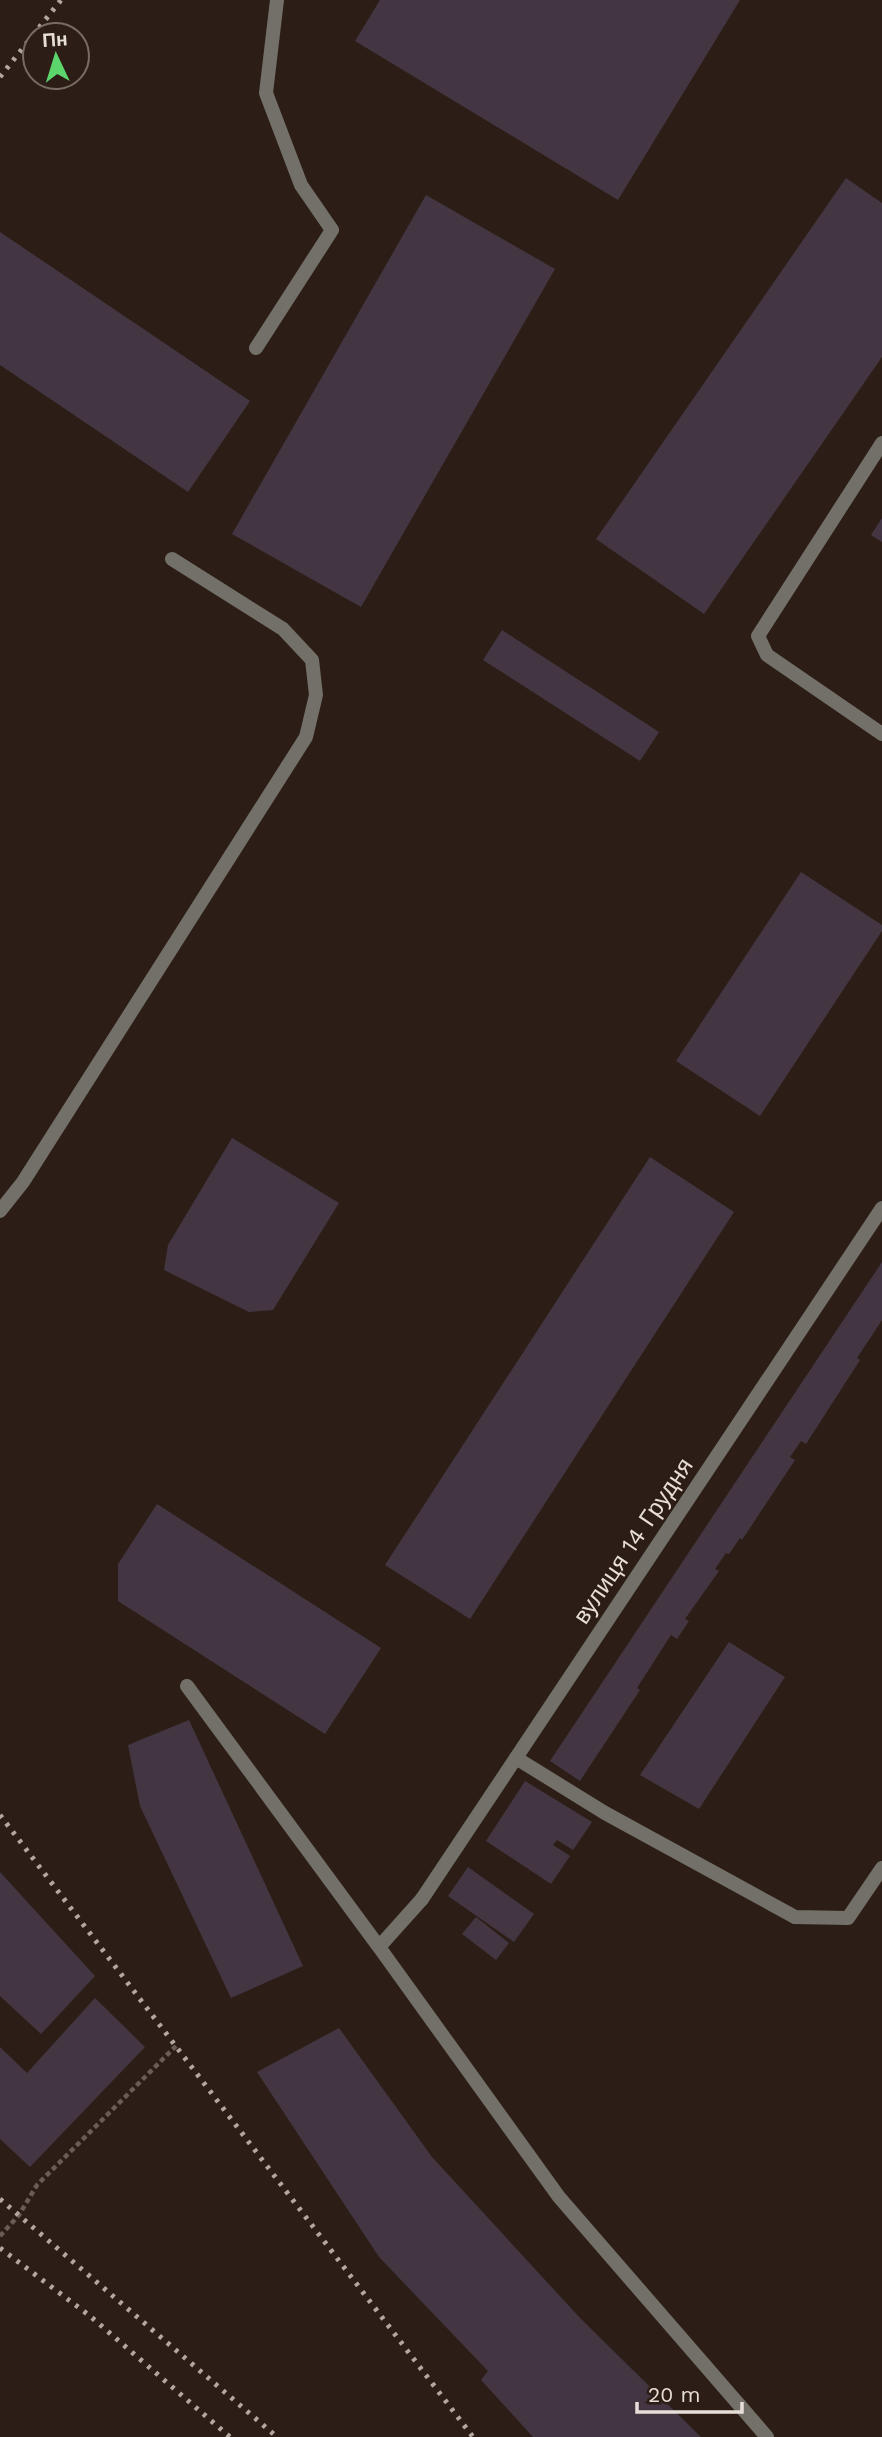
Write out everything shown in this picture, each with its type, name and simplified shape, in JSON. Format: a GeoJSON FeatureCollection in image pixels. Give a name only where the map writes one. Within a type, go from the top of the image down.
{"type":"FeatureCollection","features":[{"type":"Feature","properties":{"kind":"street"},"geometry":{"type":"LineString","coordinates":[[256,348],[332,230],[301,185],[266,93],[277,0]]}},
{"type":"Feature","properties":{"kind":"street"},"geometry":{"type":"LineString","coordinates":[[882,443],[758,636],[767,654],[882,734]]}},
{"type":"Feature","properties":{"kind":"street"},"geometry":{"type":"LineString","coordinates":[[0,1211],[23,1182],[306,737],[316,695],[312,660],[284,629],[172,559]]}},
{"type":"Feature","properties":{"kind":"street","name":"вулиця 14 Грудня"},"geometry":{"type":"LineString","coordinates":[[379,1947],[422,1899],[882,1208]]}},
{"type":"Feature","properties":{"kind":"street"},"geometry":{"type":"LineString","coordinates":[[187,1686],[559,2197],[767,2437]]}},
{"type":"Feature","properties":{"kind":"street"},"geometry":{"type":"LineString","coordinates":[[516,1758],[604,1813],[794,1917],[848,1919],[882,1868]]}},
{"type":"Feature","properties":{"kind":"path"},"geometry":{"type":"LineString","coordinates":[[0,2236],[37,2185],[176,2046]]}},
{"type":"Feature","properties":{"kind":"building"},"geometry":{"type":"Polygon","coordinates":[[[380,0],[740,0],[618,200],[355,41],[380,0]]]}},
{"type":"Feature","properties":{"kind":"building"},"geometry":{"type":"Polygon","coordinates":[[[846,178],[882,203],[882,357],[704,614],[596,539],[846,178]]]}},
{"type":"Feature","properties":{"kind":"building"},"geometry":{"type":"Polygon","coordinates":[[[426,195],[555,269],[361,607],[232,534],[426,195]]]}},
{"type":"Feature","properties":{"kind":"building"},"geometry":{"type":"Polygon","coordinates":[[[0,232],[250,401],[188,492],[0,365],[0,232]]]}},
{"type":"Feature","properties":{"kind":"building"},"geometry":{"type":"Polygon","coordinates":[[[882,518],[882,542],[871,535],[882,518]]]}},
{"type":"Feature","properties":{"kind":"building"},"geometry":{"type":"Polygon","coordinates":[[[502,630],[659,732],[640,761],[483,660],[502,630]]]}},
{"type":"Feature","properties":{"kind":"building"},"geometry":{"type":"Polygon","coordinates":[[[801,872],[882,925],[882,931],[760,1116],[676,1061],[801,872]]]}},
{"type":"Feature","properties":{"kind":"building"},"geometry":{"type":"Polygon","coordinates":[[[232,1138],[339,1203],[273,1310],[249,1312],[164,1270],[168,1245],[232,1138]]]}},
{"type":"Feature","properties":{"kind":"building"},"geometry":{"type":"Polygon","coordinates":[[[650,1157],[734,1212],[470,1619],[385,1565],[650,1157]]]}},
{"type":"Feature","properties":{"kind":"building"},"geometry":{"type":"Polygon","coordinates":[[[882,1262],[882,1320],[857,1358],[860,1360],[806,1444],[801,1441],[790,1457],[795,1460],[742,1540],[740,1538],[729,1554],[726,1553],[715,1569],[719,1571],[685,1619],[689,1621],[677,1639],[671,1635],[637,1688],[640,1690],[580,1781],[550,1761],[882,1262]]]}},
{"type":"Feature","properties":{"kind":"building"},"geometry":{"type":"Polygon","coordinates":[[[157,1504],[381,1648],[325,1734],[118,1601],[118,1564],[157,1504]]]}},
{"type":"Feature","properties":{"kind":"building"},"geometry":{"type":"Polygon","coordinates":[[[729,1642],[785,1677],[699,1809],[640,1775],[729,1642]]]}},
{"type":"Feature","properties":{"kind":"building"},"geometry":{"type":"Polygon","coordinates":[[[189,1720],[303,1966],[231,1998],[140,1806],[128,1745],[189,1720]]]}},
{"type":"Feature","properties":{"kind":"building"},"geometry":{"type":"Polygon","coordinates":[[[525,1781],[592,1822],[573,1850],[557,1840],[553,1845],[570,1856],[551,1884],[486,1841],[525,1781]]]}},
{"type":"Feature","properties":{"kind":"building"},"geometry":{"type":"Polygon","coordinates":[[[468,1867],[534,1914],[514,1942],[448,1896],[468,1867]]]}},
{"type":"Feature","properties":{"kind":"building"},"geometry":{"type":"Polygon","coordinates":[[[0,1872],[95,1976],[41,2034],[0,1996],[0,1872]]]}},
{"type":"Feature","properties":{"kind":"building"},"geometry":{"type":"Polygon","coordinates":[[[476,1917],[509,1943],[496,1960],[462,1934],[476,1917]]]}},
{"type":"Feature","properties":{"kind":"building"},"geometry":{"type":"Polygon","coordinates":[[[95,1998],[145,2047],[30,2167],[0,2139],[0,2047],[27,2073],[95,1998]]]}},
{"type":"Feature","properties":{"kind":"building"},"geometry":{"type":"Polygon","coordinates":[[[339,2028],[432,2157],[581,2319],[701,2437],[533,2437],[481,2380],[488,2371],[379,2257],[257,2072],[339,2028]]]}},
{"type":"Feature","properties":{"kind":"railway"},"geometry":{"type":"LineString","coordinates":[[0,77],[61,0]]}},
{"type":"Feature","properties":{"kind":"railway"},"geometry":{"type":"LineString","coordinates":[[0,1815],[473,2437]]}},
{"type":"Feature","properties":{"kind":"railway"},"geometry":{"type":"LineString","coordinates":[[0,2199],[277,2437]]}},
{"type":"Feature","properties":{"kind":"railway"},"geometry":{"type":"LineString","coordinates":[[0,2248],[90,2316],[230,2437]]}}]}
